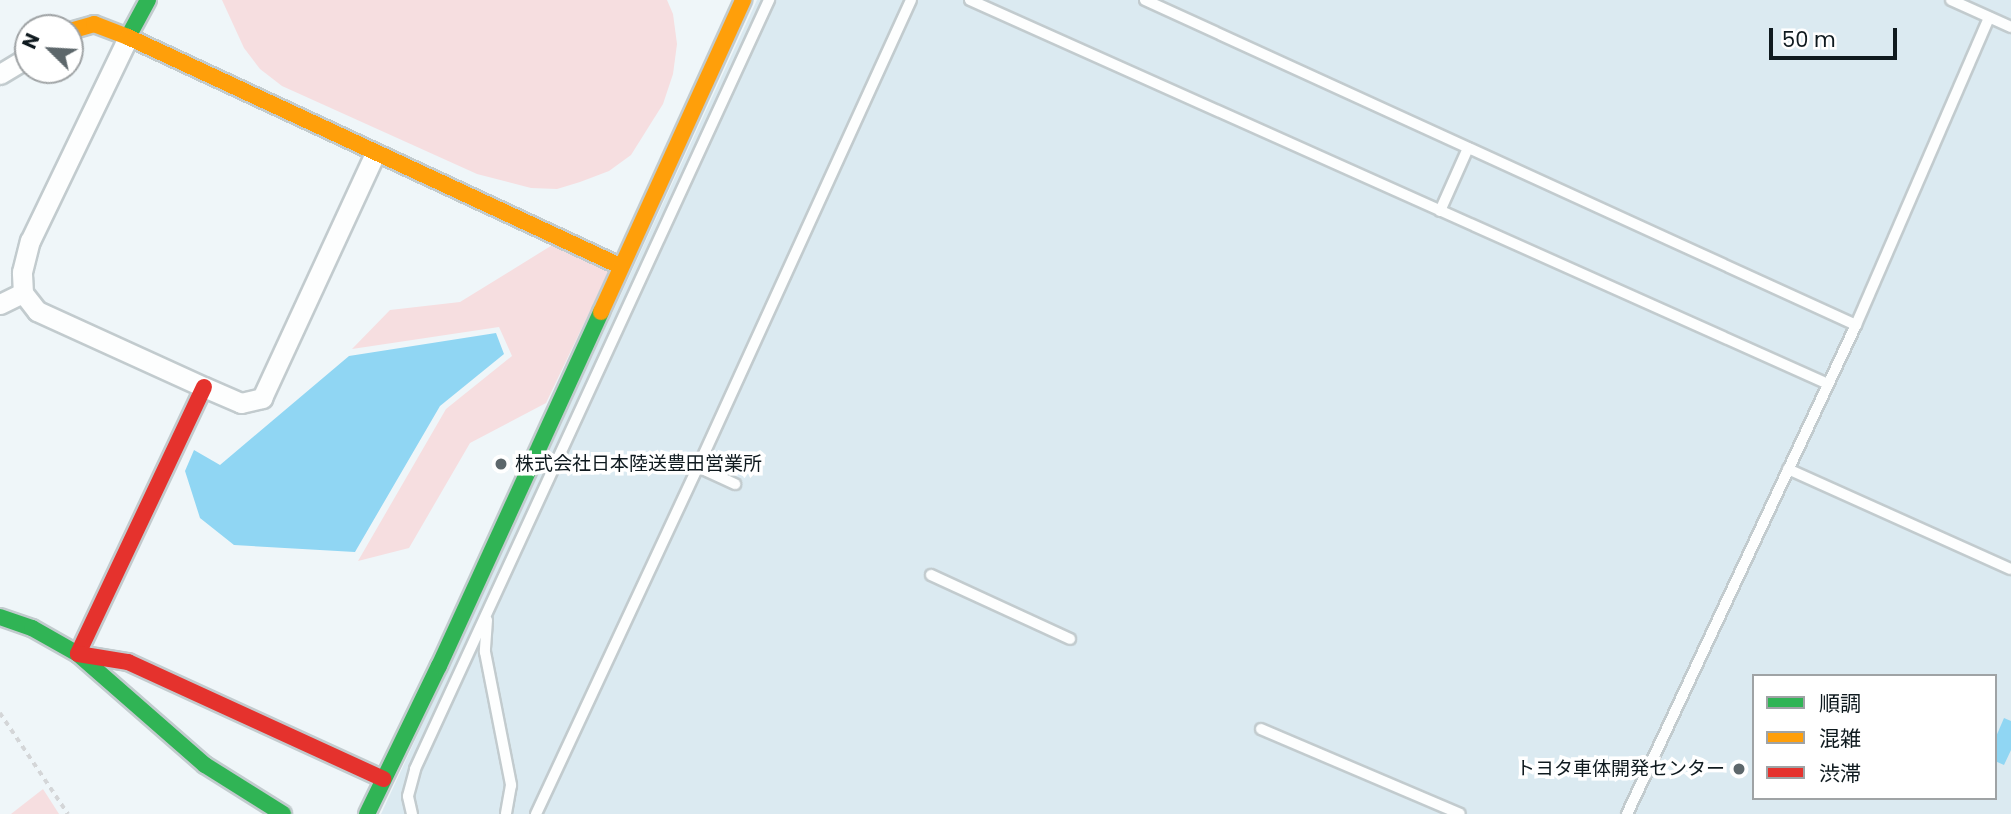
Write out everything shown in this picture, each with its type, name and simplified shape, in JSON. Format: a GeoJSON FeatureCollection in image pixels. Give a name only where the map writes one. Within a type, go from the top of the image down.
{"type":"FeatureCollection","features":[{"type":"Feature","properties":{"kind":"street"},"geometry":{"type":"LineString","coordinates":[[148,0],[30,241],[22,272],[23,293],[37,311],[241,403],[262,398],[375,154]]}},
{"type":"Feature","properties":{"kind":"street"},"geometry":{"type":"LineString","coordinates":[[367,814],[439,666],[743,0]]}},
{"type":"Feature","properties":{"kind":"street"},"geometry":{"type":"LineString","coordinates":[[84,27],[94,24],[128,37],[620,266]]}},
{"type":"Feature","properties":{"kind":"street"},"geometry":{"type":"LineString","coordinates":[[0,304],[23,293]]}},
{"type":"Feature","properties":{"kind":"street"},"geometry":{"type":"LineString","coordinates":[[78,654],[204,387]]}},
{"type":"Feature","properties":{"kind":"street"},"geometry":{"type":"LineString","coordinates":[[0,617],[32,628],[78,654],[205,765],[283,814]]}},
{"type":"Feature","properties":{"kind":"street"},"geometry":{"type":"LineString","coordinates":[[78,654],[128,662],[384,779]]}},
{"type":"Feature","properties":{"kind":"lane"},"geometry":{"type":"LineString","coordinates":[[412,814],[408,796],[415,769],[769,0]]}},
{"type":"Feature","properties":{"kind":"lane"},"geometry":{"type":"LineString","coordinates":[[536,814],[911,0]]}},
{"type":"Feature","properties":{"kind":"lane"},"geometry":{"type":"LineString","coordinates":[[970,0],[1828,384]]}},
{"type":"Feature","properties":{"kind":"lane"},"geometry":{"type":"LineString","coordinates":[[1145,0],[1856,325]]}},
{"type":"Feature","properties":{"kind":"lane"},"geometry":{"type":"LineString","coordinates":[[1951,0],[2011,27]]}},
{"type":"Feature","properties":{"kind":"lane"},"geometry":{"type":"LineString","coordinates":[[1627,814],[1856,325],[1989,17]]}},
{"type":"Feature","properties":{"kind":"lane"},"geometry":{"type":"LineString","coordinates":[[1440,211],[1468,148]]}},
{"type":"Feature","properties":{"kind":"lane"},"geometry":{"type":"LineString","coordinates":[[698,467],[735,484]]}},
{"type":"Feature","properties":{"kind":"lane"},"geometry":{"type":"LineString","coordinates":[[1787,469],[2011,569]]}},
{"type":"Feature","properties":{"kind":"lane"},"geometry":{"type":"LineString","coordinates":[[931,575],[1070,639]]}},
{"type":"Feature","properties":{"kind":"lane"},"geometry":{"type":"LineString","coordinates":[[488,609],[485,652],[511,785],[506,814]]}},
{"type":"Feature","properties":{"kind":"lane"},"geometry":{"type":"LineString","coordinates":[[1261,729],[1460,814]]}},
{"type":"Feature","properties":{"kind":"path"},"geometry":{"type":"LineString","coordinates":[[0,713],[68,814]]}},
{"type":"Feature","properties":{"kind":"shaded area"},"geometry":{"type":"Polygon","coordinates":[[[222,0],[667,0],[673,14],[677,44],[673,74],[663,104],[631,155],[609,171],[580,182],[557,189],[531,188],[477,174],[282,86],[260,69],[244,48],[222,0]]]}},
{"type":"Feature","properties":{"kind":"shaded area"},"geometry":{"type":"Polygon","coordinates":[[[757,0],[2011,0],[2011,814],[381,814],[757,0]]]}},
{"type":"Feature","properties":{"kind":"shaded area"},"geometry":{"type":"Polygon","coordinates":[[[554,244],[610,269],[546,403],[470,443],[409,548],[358,561],[446,409],[512,356],[499,327],[352,349],[390,310],[460,302],[554,244]]]}},
{"type":"Feature","properties":{"kind":"shaded area"},"geometry":{"type":"Polygon","coordinates":[[[43,789],[59,814],[11,814],[43,789]]]}},
{"type":"Feature","properties":{"kind":"water"},"geometry":{"type":"Polygon","coordinates":[[[496,333],[504,354],[440,406],[355,552],[234,545],[200,518],[185,471],[194,450],[220,465],[349,356],[496,333]]]}},
{"type":"Feature","properties":{"kind":"water"},"geometry":{"type":"Polygon","coordinates":[[[2004,718],[2011,721],[2011,750],[2004,765],[1997,762],[1997,734],[2004,718]]]}},
{"type":"Feature","properties":{"kind":"traffic: fast"},"geometry":{"type":"LineString","coordinates":[[128,37],[148,0]]}},
{"type":"Feature","properties":{"kind":"traffic: fast"},"geometry":{"type":"LineString","coordinates":[[367,814],[439,666],[601,312]]}},
{"type":"Feature","properties":{"kind":"traffic: fast"},"geometry":{"type":"LineString","coordinates":[[0,617],[32,628],[78,654],[205,765],[283,814]]}},
{"type":"Feature","properties":{"kind":"traffic: slow"},"geometry":{"type":"LineString","coordinates":[[601,312],[743,0]]}},
{"type":"Feature","properties":{"kind":"traffic: slow"},"geometry":{"type":"LineString","coordinates":[[84,27],[94,24],[128,37],[620,266]]}},
{"type":"Feature","properties":{"kind":"traffic: jam"},"geometry":{"type":"LineString","coordinates":[[204,387],[78,654],[128,662],[384,779]]}},
{"type":"Feature","properties":{"kind":"place","name":"株式会社日本陸送豊田営業所"},"geometry":{"type":"Point","coordinates":[501,464]}},
{"type":"Feature","properties":{"kind":"place","name":"トヨタ車体開発センター"},"geometry":{"type":"Point","coordinates":[1739,769]}}]}
